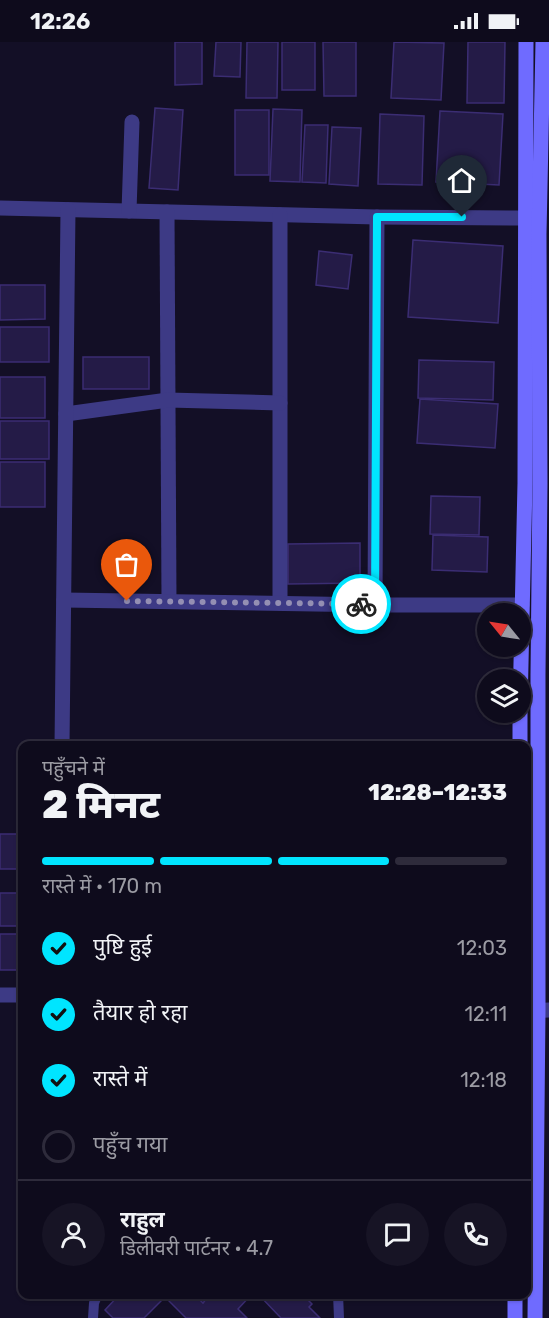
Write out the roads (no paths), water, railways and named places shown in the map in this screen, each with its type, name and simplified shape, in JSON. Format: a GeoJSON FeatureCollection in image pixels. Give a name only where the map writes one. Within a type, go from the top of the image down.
{"type":"FeatureCollection","features":[{"type":"Feature","properties":{"kind":"street"},"geometry":{"type":"LineString","coordinates":[[522,603],[538,483],[525,218],[526,45],[545,47],[546,67],[544,270],[532,749],[538,1010],[536,1318]]}},
{"type":"Feature","properties":{"kind":"street"},"geometry":{"type":"LineString","coordinates":[[526,67],[546,67]]}},
{"type":"Feature","properties":{"kind":"street"},"geometry":{"type":"LineString","coordinates":[[129,211],[132,123]]}},
{"type":"Feature","properties":{"kind":"street"},"geometry":{"type":"LineString","coordinates":[[0,208],[377,217],[525,218]]}},
{"type":"Feature","properties":{"kind":"street"},"geometry":{"type":"LineString","coordinates":[[62,741],[68,210]]}},
{"type":"Feature","properties":{"kind":"street"},"geometry":{"type":"LineString","coordinates":[[167,212],[170,601]]}},
{"type":"Feature","properties":{"kind":"street"},"geometry":{"type":"LineString","coordinates":[[280,214],[280,603]]}},
{"type":"Feature","properties":{"kind":"street"},"geometry":{"type":"LineString","coordinates":[[375,605],[377,217]]}},
{"type":"Feature","properties":{"kind":"street"},"geometry":{"type":"LineString","coordinates":[[66,414],[168,400],[280,403]]}},
{"type":"Feature","properties":{"kind":"street"},"geometry":{"type":"LineString","coordinates":[[64,600],[477,605]]}},
{"type":"Feature","properties":{"kind":"street"},"geometry":{"type":"LineString","coordinates":[[520,723],[520,741]]}},
{"type":"Feature","properties":{"kind":"street"},"geometry":{"type":"LineString","coordinates":[[0,995],[18,995]]}},
{"type":"Feature","properties":{"kind":"street"},"geometry":{"type":"LineString","coordinates":[[515,1299],[515,1318]]}},
{"type":"Feature","properties":{"kind":"lane"},"geometry":{"type":"LineString","coordinates":[[93,1318],[96,1299]]}},
{"type":"Feature","properties":{"kind":"lane"},"geometry":{"type":"LineString","coordinates":[[338,1299],[339,1318]]}}]}
